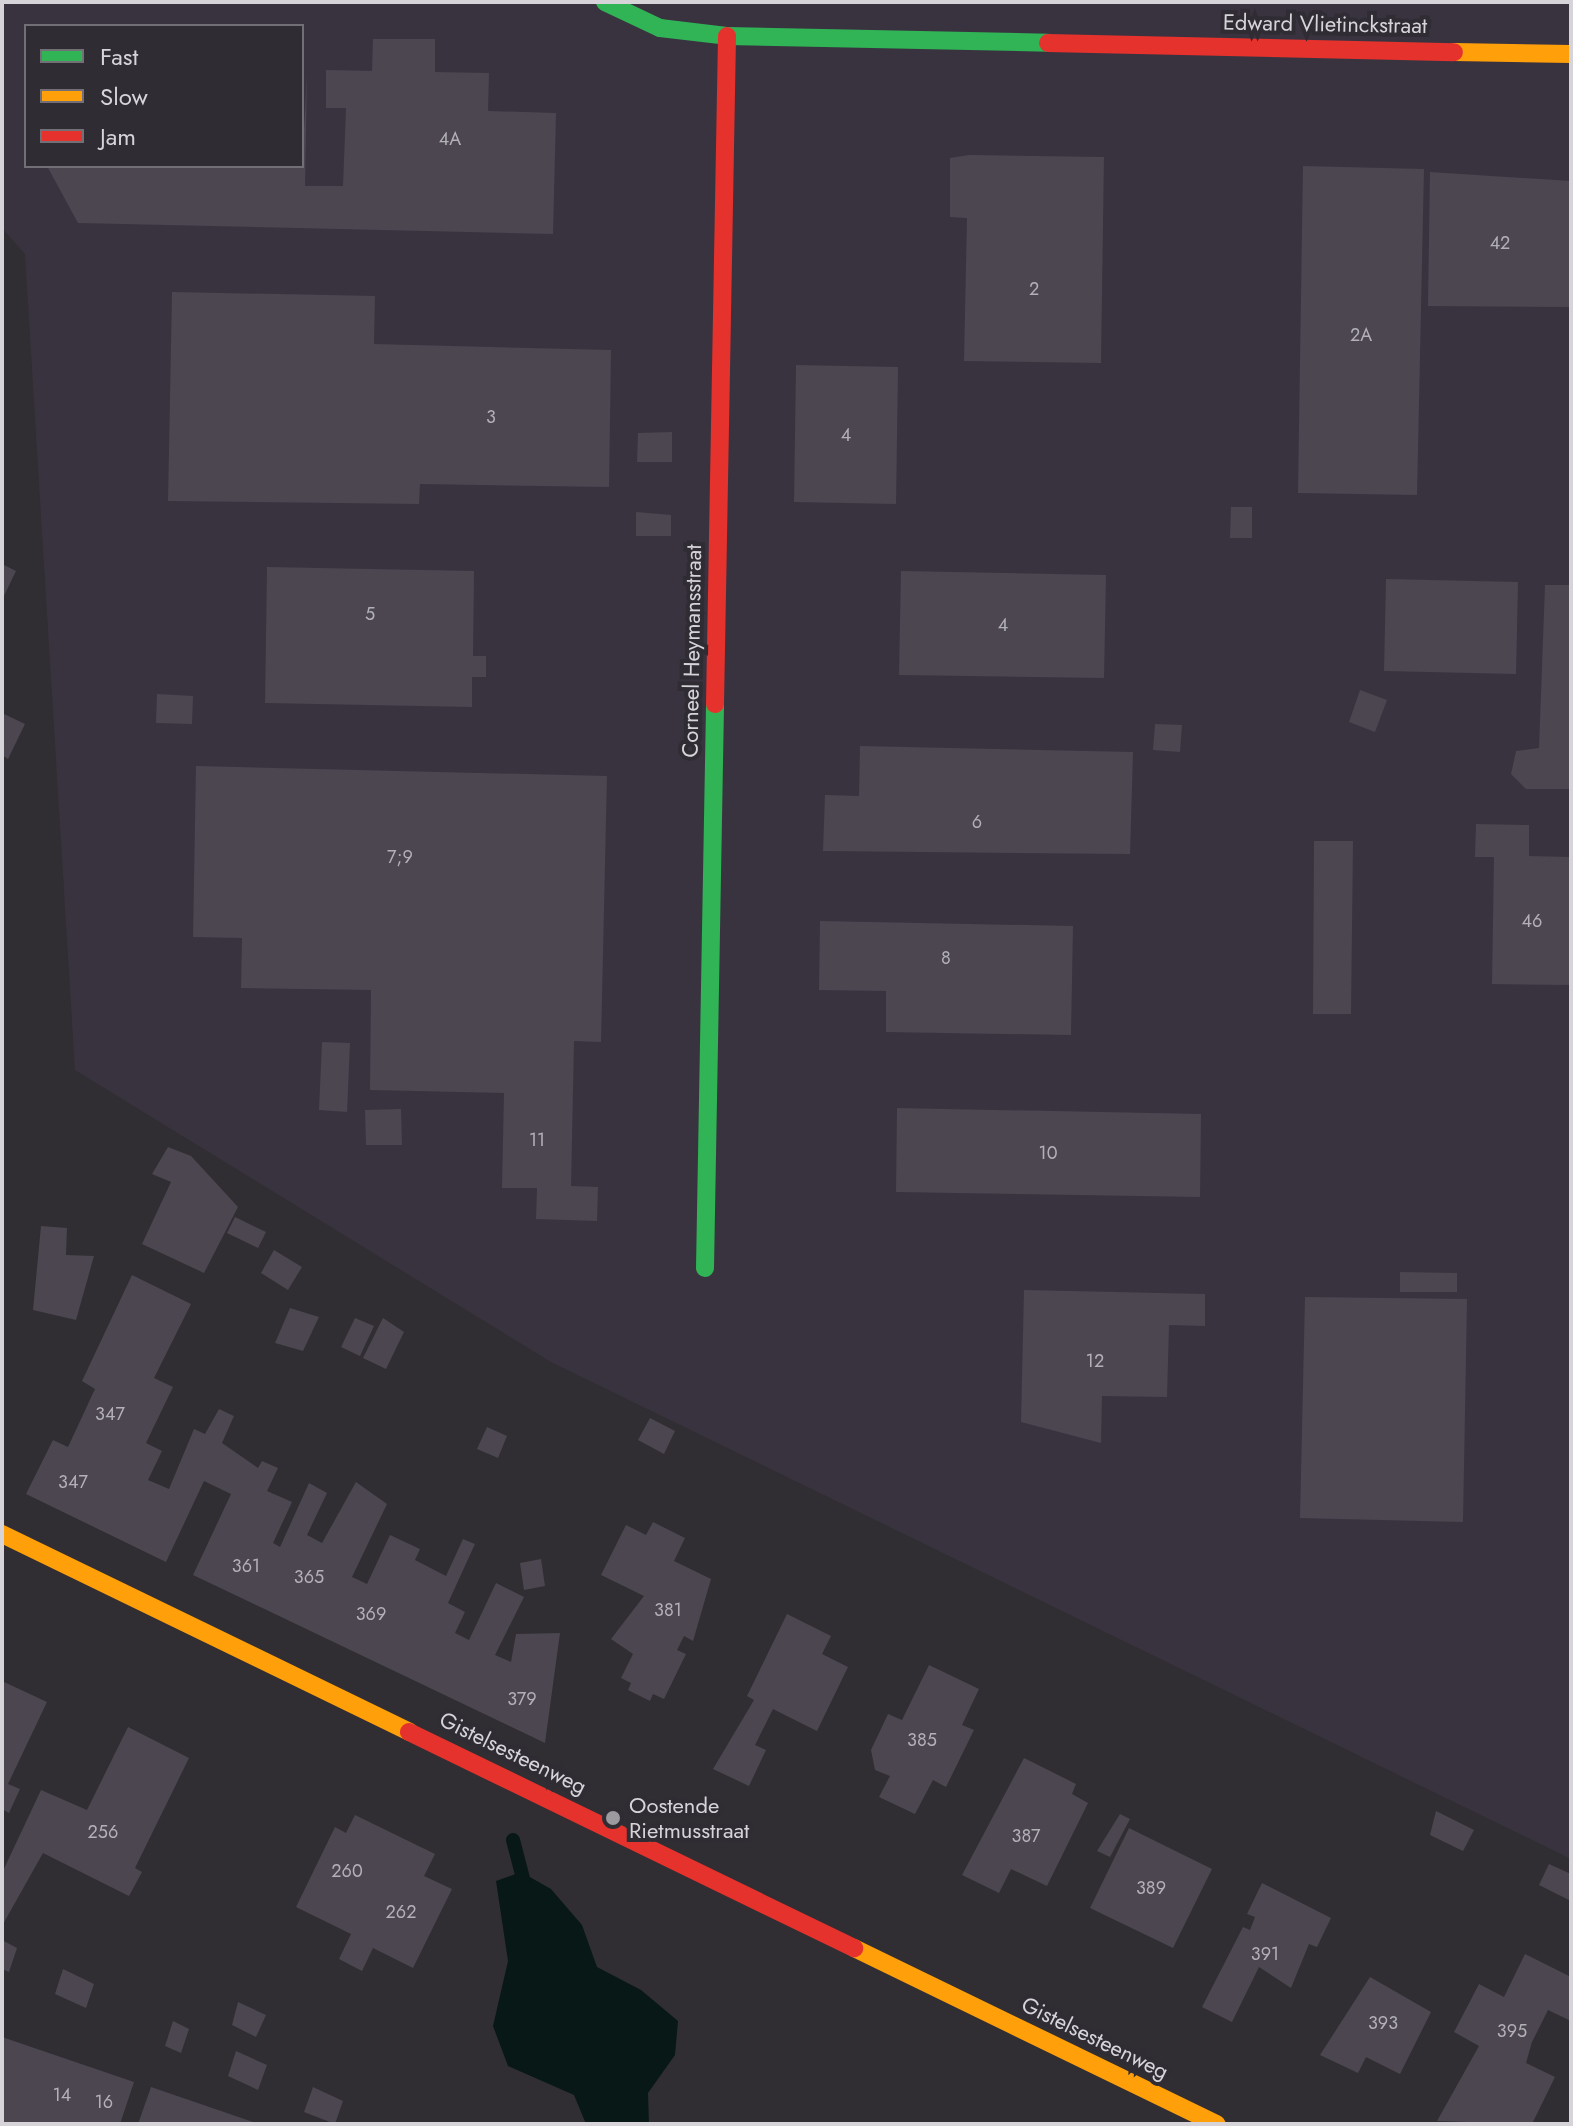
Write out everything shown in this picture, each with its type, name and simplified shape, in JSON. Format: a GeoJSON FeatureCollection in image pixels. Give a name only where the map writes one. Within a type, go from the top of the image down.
{"type":"FeatureCollection","features":[{"type":"Feature","properties":{"kind":"street","name":"Edward Vlietinckstraat"},"geometry":{"type":"LineString","coordinates":[[605,2],[660,28],[727,36],[1571,54]]}},
{"type":"Feature","properties":{"kind":"street","name":"Corneel Heymansstraat"},"geometry":{"type":"LineString","coordinates":[[705,1268],[727,36]]}},
{"type":"Feature","properties":{"kind":"street","name":"Gistelsesteenweg"},"geometry":{"type":"LineString","coordinates":[[2,1534],[1217,2124]]}},
{"type":"Feature","properties":{"kind":"shaded area"},"geometry":{"type":"Polygon","coordinates":[[[2,2],[1571,2],[1571,1859],[551,1362],[75,1070],[25,254],[2,228],[2,2]]]}},
{"type":"Feature","properties":{"kind":"shaded area"},"geometry":{"type":"Polygon","coordinates":[[[521,1872],[551,1889],[582,1925],[597,1967],[641,1990],[678,2021],[675,2055],[648,2093],[649,2124],[586,2124],[574,2095],[508,2066],[493,2026],[508,1961],[496,1881],[521,1872]]]}},
{"type":"Feature","properties":{"kind":"building"},"geometry":{"type":"Polygon","coordinates":[[[373,39],[435,39],[435,72],[489,73],[488,111],[556,113],[553,234],[78,223],[48,168],[304,168],[307,74],[305,186],[343,186],[346,108],[326,108],[326,70],[372,71],[373,39]]]}},
{"type":"Feature","properties":{"kind":"building"},"geometry":{"type":"Polygon","coordinates":[[[969,155],[1104,157],[1101,363],[964,361],[967,218],[950,217],[950,158],[969,155]]]}},
{"type":"Feature","properties":{"kind":"building"},"geometry":{"type":"Polygon","coordinates":[[[1303,166],[1424,169],[1417,495],[1298,493],[1303,166]]]}},
{"type":"Feature","properties":{"kind":"building"},"geometry":{"type":"Polygon","coordinates":[[[1430,172],[1571,181],[1571,307],[1428,306],[1430,172]]]}},
{"type":"Feature","properties":{"kind":"building"},"geometry":{"type":"Polygon","coordinates":[[[172,292],[375,296],[374,344],[611,350],[609,487],[420,484],[419,504],[168,501],[172,292]]]}},
{"type":"Feature","properties":{"kind":"building"},"geometry":{"type":"Polygon","coordinates":[[[796,365],[898,367],[896,504],[794,502],[796,365]]]}},
{"type":"Feature","properties":{"kind":"building"},"geometry":{"type":"Polygon","coordinates":[[[672,432],[672,462],[637,462],[638,433],[672,432]]]}},
{"type":"Feature","properties":{"kind":"building"},"geometry":{"type":"Polygon","coordinates":[[[1231,507],[1252,507],[1252,538],[1230,538],[1231,507]]]}},
{"type":"Feature","properties":{"kind":"building"},"geometry":{"type":"Polygon","coordinates":[[[636,512],[671,515],[671,536],[636,536],[636,512]]]}},
{"type":"Feature","properties":{"kind":"building"},"geometry":{"type":"Polygon","coordinates":[[[2,564],[16,571],[2,600],[2,564]]]}},
{"type":"Feature","properties":{"kind":"building"},"geometry":{"type":"Polygon","coordinates":[[[267,567],[474,571],[473,656],[486,656],[486,677],[472,677],[472,707],[265,703],[267,567]]]}},
{"type":"Feature","properties":{"kind":"building"},"geometry":{"type":"Polygon","coordinates":[[[901,571],[1106,575],[1104,678],[899,675],[901,571]]]}},
{"type":"Feature","properties":{"kind":"building"},"geometry":{"type":"Polygon","coordinates":[[[1386,579],[1518,582],[1516,674],[1384,671],[1386,579]]]}},
{"type":"Feature","properties":{"kind":"building"},"geometry":{"type":"Polygon","coordinates":[[[1545,585],[1571,585],[1571,789],[1526,789],[1511,774],[1516,751],[1539,748],[1545,585]]]}},
{"type":"Feature","properties":{"kind":"building"},"geometry":{"type":"Polygon","coordinates":[[[1360,690],[1387,700],[1375,732],[1349,722],[1360,690]]]}},
{"type":"Feature","properties":{"kind":"building"},"geometry":{"type":"Polygon","coordinates":[[[157,694],[193,696],[192,724],[156,723],[157,694]]]}},
{"type":"Feature","properties":{"kind":"building"},"geometry":{"type":"Polygon","coordinates":[[[2,713],[25,724],[8,759],[2,755],[2,713]]]}},
{"type":"Feature","properties":{"kind":"building"},"geometry":{"type":"Polygon","coordinates":[[[1155,724],[1182,725],[1180,752],[1153,750],[1155,724]]]}},
{"type":"Feature","properties":{"kind":"building"},"geometry":{"type":"Polygon","coordinates":[[[860,746],[1133,752],[1130,854],[823,851],[825,795],[859,796],[860,746]]]}},
{"type":"Feature","properties":{"kind":"building"},"geometry":{"type":"Polygon","coordinates":[[[196,766],[607,776],[601,1042],[574,1041],[571,1186],[598,1187],[597,1221],[536,1219],[537,1188],[502,1188],[504,1093],[370,1090],[371,990],[241,988],[242,938],[193,937],[196,766]]]}},
{"type":"Feature","properties":{"kind":"building"},"geometry":{"type":"Polygon","coordinates":[[[1476,824],[1529,825],[1529,856],[1571,857],[1571,985],[1492,984],[1494,857],[1475,857],[1476,824]]]}},
{"type":"Feature","properties":{"kind":"building"},"geometry":{"type":"Polygon","coordinates":[[[1314,841],[1353,841],[1351,1014],[1313,1014],[1314,841]]]}},
{"type":"Feature","properties":{"kind":"building"},"geometry":{"type":"Polygon","coordinates":[[[820,921],[1073,926],[1071,1035],[886,1032],[886,991],[819,990],[820,921]]]}},
{"type":"Feature","properties":{"kind":"building"},"geometry":{"type":"Polygon","coordinates":[[[322,1042],[350,1043],[347,1112],[319,1110],[322,1042]]]}},
{"type":"Feature","properties":{"kind":"building"},"geometry":{"type":"Polygon","coordinates":[[[897,1108],[1201,1114],[1200,1197],[896,1192],[897,1108]]]}},
{"type":"Feature","properties":{"kind":"building"},"geometry":{"type":"Polygon","coordinates":[[[401,1109],[402,1145],[366,1145],[365,1110],[401,1109]]]}},
{"type":"Feature","properties":{"kind":"building"},"geometry":{"type":"Polygon","coordinates":[[[168,1147],[191,1156],[238,1207],[204,1273],[142,1244],[171,1182],[152,1174],[168,1147]]]}},
{"type":"Feature","properties":{"kind":"building"},"geometry":{"type":"Polygon","coordinates":[[[235,1217],[266,1232],[258,1248],[227,1233],[235,1217]]]}},
{"type":"Feature","properties":{"kind":"building"},"geometry":{"type":"Polygon","coordinates":[[[41,1226],[67,1228],[66,1255],[94,1256],[76,1320],[33,1310],[41,1226]]]}},
{"type":"Feature","properties":{"kind":"building"},"geometry":{"type":"Polygon","coordinates":[[[274,1250],[302,1267],[288,1290],[261,1273],[274,1250]]]}},
{"type":"Feature","properties":{"kind":"building"},"geometry":{"type":"Polygon","coordinates":[[[1400,1272],[1457,1273],[1457,1292],[1400,1292],[1400,1272]]]}},
{"type":"Feature","properties":{"kind":"building"},"geometry":{"type":"Polygon","coordinates":[[[132,1275],[191,1304],[154,1378],[173,1387],[146,1443],[162,1451],[148,1480],[169,1489],[194,1429],[205,1434],[219,1409],[234,1416],[222,1443],[258,1468],[262,1461],[278,1468],[267,1491],[292,1502],[273,1543],[280,1547],[309,1483],[327,1493],[307,1535],[322,1543],[356,1482],[387,1504],[352,1577],[367,1584],[390,1535],[420,1549],[415,1560],[446,1576],[463,1539],[475,1544],[448,1603],[465,1612],[455,1633],[469,1640],[496,1583],[524,1597],[495,1655],[511,1662],[516,1634],[560,1633],[545,1743],[193,1575],[231,1494],[204,1481],[166,1562],[26,1494],[53,1440],[68,1447],[95,1389],[82,1381],[132,1275]]]}},
{"type":"Feature","properties":{"kind":"building"},"geometry":{"type":"Polygon","coordinates":[[[1024,1290],[1205,1294],[1205,1326],[1169,1325],[1167,1397],[1102,1396],[1101,1443],[1021,1422],[1024,1290]]]}},
{"type":"Feature","properties":{"kind":"building"},"geometry":{"type":"Polygon","coordinates":[[[1305,1297],[1467,1299],[1463,1522],[1300,1518],[1305,1297]]]}},
{"type":"Feature","properties":{"kind":"building"},"geometry":{"type":"Polygon","coordinates":[[[290,1308],[319,1317],[303,1351],[275,1343],[290,1308]]]}},
{"type":"Feature","properties":{"kind":"building"},"geometry":{"type":"Polygon","coordinates":[[[355,1318],[374,1326],[360,1356],[341,1347],[355,1318]]]}},
{"type":"Feature","properties":{"kind":"building"},"geometry":{"type":"Polygon","coordinates":[[[383,1318],[404,1332],[386,1369],[363,1358],[383,1318]]]}},
{"type":"Feature","properties":{"kind":"building"},"geometry":{"type":"Polygon","coordinates":[[[650,1418],[675,1431],[664,1454],[638,1440],[650,1418]]]}},
{"type":"Feature","properties":{"kind":"building"},"geometry":{"type":"Polygon","coordinates":[[[487,1427],[507,1436],[498,1458],[477,1449],[487,1427]]]}},
{"type":"Feature","properties":{"kind":"building"},"geometry":{"type":"Polygon","coordinates":[[[653,1522],[685,1538],[674,1561],[711,1579],[693,1641],[684,1636],[677,1650],[686,1654],[664,1699],[653,1694],[650,1701],[628,1690],[631,1683],[621,1678],[633,1654],[611,1639],[644,1596],[601,1575],[626,1525],[646,1535],[653,1522]]]}},
{"type":"Feature","properties":{"kind":"building"},"geometry":{"type":"Polygon","coordinates":[[[541,1559],[545,1586],[524,1590],[520,1563],[541,1559]]]}},
{"type":"Feature","properties":{"kind":"building"},"geometry":{"type":"Polygon","coordinates":[[[787,1614],[831,1636],[822,1654],[848,1667],[817,1731],[773,1709],[755,1745],[766,1750],[749,1786],[713,1769],[754,1700],[747,1696],[787,1614]]]}},
{"type":"Feature","properties":{"kind":"building"},"geometry":{"type":"Polygon","coordinates":[[[929,1665],[979,1689],[962,1725],[974,1730],[946,1787],[933,1780],[915,1814],[879,1797],[890,1776],[875,1770],[871,1750],[888,1714],[902,1720],[929,1665]]]}},
{"type":"Feature","properties":{"kind":"building"},"geometry":{"type":"Polygon","coordinates":[[[2,1681],[47,1702],[8,1784],[20,1789],[9,1813],[2,1809],[2,1681]]]}},
{"type":"Feature","properties":{"kind":"building"},"geometry":{"type":"Polygon","coordinates":[[[128,1727],[189,1758],[135,1868],[142,1872],[129,1896],[43,1853],[2,1926],[2,1873],[41,1790],[87,1810],[128,1727]]]}},
{"type":"Feature","properties":{"kind":"building"},"geometry":{"type":"Polygon","coordinates":[[[1024,1758],[1076,1784],[1072,1794],[1088,1803],[1047,1886],[1011,1869],[999,1893],[962,1875],[1024,1758]]]}},
{"type":"Feature","properties":{"kind":"building"},"geometry":{"type":"Polygon","coordinates":[[[1436,1811],[1474,1830],[1463,1851],[1430,1835],[1436,1811]]]}},
{"type":"Feature","properties":{"kind":"building"},"geometry":{"type":"Polygon","coordinates":[[[1120,1814],[1130,1819],[1110,1857],[1097,1851],[1120,1814]]]}},
{"type":"Feature","properties":{"kind":"building"},"geometry":{"type":"Polygon","coordinates":[[[355,1815],[435,1854],[424,1876],[452,1889],[413,1968],[373,1948],[362,1971],[339,1959],[351,1934],[296,1907],[335,1827],[346,1833],[355,1815]]]}},
{"type":"Feature","properties":{"kind":"building"},"geometry":{"type":"Polygon","coordinates":[[[1129,1828],[1212,1869],[1173,1948],[1090,1908],[1129,1828]]]}},
{"type":"Feature","properties":{"kind":"building"},"geometry":{"type":"Polygon","coordinates":[[[1549,1864],[1571,1874],[1571,1901],[1539,1885],[1549,1864]]]}},
{"type":"Feature","properties":{"kind":"building"},"geometry":{"type":"Polygon","coordinates":[[[1262,1883],[1331,1918],[1317,1947],[1309,1944],[1291,1988],[1259,1967],[1232,2022],[1202,2007],[1243,1927],[1250,1930],[1255,1917],[1247,1914],[1262,1883]]]}},
{"type":"Feature","properties":{"kind":"building"},"geometry":{"type":"Polygon","coordinates":[[[2,1940],[17,1948],[9,1972],[2,1969],[2,1940]]]}},
{"type":"Feature","properties":{"kind":"building"},"geometry":{"type":"Polygon","coordinates":[[[1525,1954],[1571,1977],[1571,2021],[1548,2010],[1532,2042],[1526,2063],[1555,2077],[1532,2124],[1437,2121],[1479,2046],[1454,2032],[1479,1984],[1504,1997],[1525,1954]]]}},
{"type":"Feature","properties":{"kind":"building"},"geometry":{"type":"Polygon","coordinates":[[[63,1969],[94,1984],[86,2008],[55,1994],[63,1969]]]}},
{"type":"Feature","properties":{"kind":"building"},"geometry":{"type":"Polygon","coordinates":[[[1370,1977],[1431,2012],[1400,2074],[1366,2057],[1358,2073],[1320,2055],[1370,1977]]]}},
{"type":"Feature","properties":{"kind":"building"},"geometry":{"type":"Polygon","coordinates":[[[238,2002],[266,2015],[256,2037],[232,2025],[238,2002]]]}},
{"type":"Feature","properties":{"kind":"building"},"geometry":{"type":"Polygon","coordinates":[[[173,2021],[189,2029],[181,2053],[165,2046],[173,2021]]]}},
{"type":"Feature","properties":{"kind":"building"},"geometry":{"type":"Polygon","coordinates":[[[2,2037],[134,2082],[120,2124],[2,2124],[2,2037]]]}},
{"type":"Feature","properties":{"kind":"building"},"geometry":{"type":"Polygon","coordinates":[[[236,2051],[267,2065],[258,2090],[228,2076],[236,2051]]]}},
{"type":"Feature","properties":{"kind":"building"},"geometry":{"type":"Polygon","coordinates":[[[151,2087],[259,2124],[138,2124],[151,2087]]]}},
{"type":"Feature","properties":{"kind":"building"},"geometry":{"type":"Polygon","coordinates":[[[313,2087],[343,2101],[335,2124],[304,2112],[313,2087]]]}},
{"type":"Feature","properties":{"kind":"waterway"},"geometry":{"type":"LineString","coordinates":[[513,1840],[526,1890]]}},
{"type":"Feature","properties":{"kind":"traffic: fast"},"geometry":{"type":"LineString","coordinates":[[605,2],[660,28],[727,36],[1048,43]]}},
{"type":"Feature","properties":{"kind":"traffic: fast"},"geometry":{"type":"LineString","coordinates":[[705,1268],[715,704]]}},
{"type":"Feature","properties":{"kind":"traffic: slow"},"geometry":{"type":"LineString","coordinates":[[1454,52],[1571,54]]}},
{"type":"Feature","properties":{"kind":"traffic: slow"},"geometry":{"type":"LineString","coordinates":[[2,1534],[409,1732]]}},
{"type":"Feature","properties":{"kind":"traffic: slow"},"geometry":{"type":"LineString","coordinates":[[854,1948],[1217,2124]]}},
{"type":"Feature","properties":{"kind":"traffic: jam"},"geometry":{"type":"LineString","coordinates":[[715,704],[727,36]]}},
{"type":"Feature","properties":{"kind":"traffic: jam"},"geometry":{"type":"LineString","coordinates":[[1048,43],[1454,52]]}},
{"type":"Feature","properties":{"kind":"traffic: jam"},"geometry":{"type":"LineString","coordinates":[[409,1732],[854,1948]]}},
{"type":"Feature","properties":{"kind":"place","name":"Oostende Rietmusstraat"},"geometry":{"type":"Point","coordinates":[613,1818]}}]}
